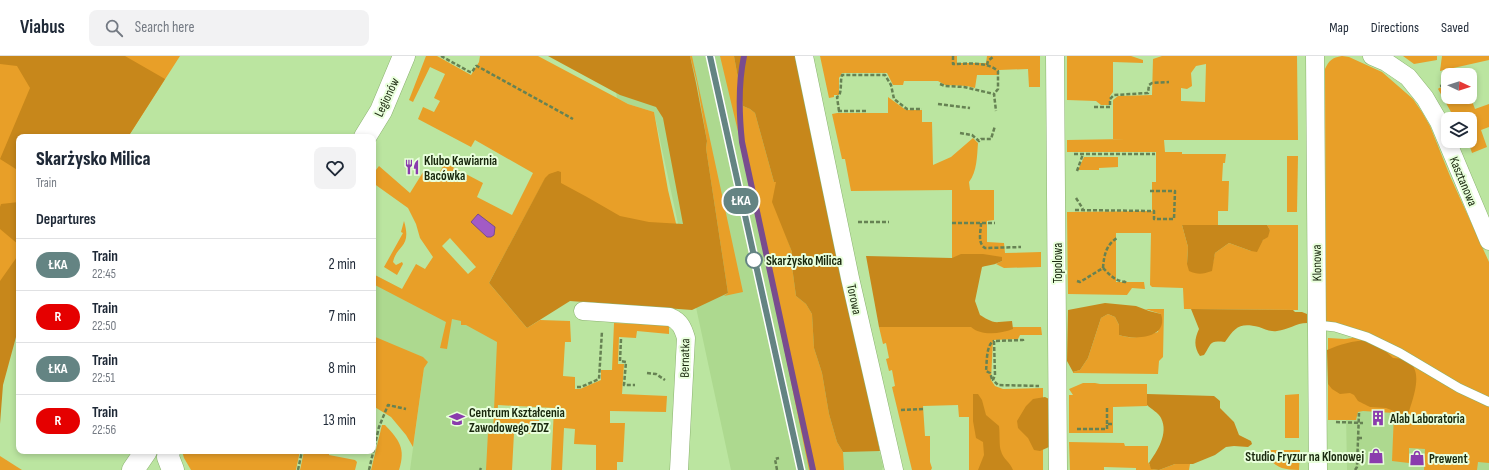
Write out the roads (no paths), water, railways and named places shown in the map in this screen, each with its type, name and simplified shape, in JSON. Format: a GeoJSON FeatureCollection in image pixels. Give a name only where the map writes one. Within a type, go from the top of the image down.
{"type":"FeatureCollection","features":[{"type":"Feature","properties":{"kind":"street","name":"Legionów"},"geometry":{"type":"LineString","coordinates":[[367,134],[381,111],[404,56]]}},
{"type":"Feature","properties":{"kind":"street","name":"Torowa"},"geometry":{"type":"LineString","coordinates":[[804,56],[850,278],[894,470]]}},
{"type":"Feature","properties":{"kind":"street","name":"Topolowa"},"geometry":{"type":"LineString","coordinates":[[1056,56],[1058,470]]}},
{"type":"Feature","properties":{"kind":"street","name":"Klonowa"},"geometry":{"type":"LineString","coordinates":[[1315,56],[1318,470]]}},
{"type":"Feature","properties":{"kind":"street","name":"Kasztanowa"},"geometry":{"type":"LineString","coordinates":[[1372,56],[1386,62],[1408,77],[1425,98],[1439,122],[1489,241]]}},
{"type":"Feature","properties":{"kind":"street","name":"Bernatka"},"geometry":{"type":"LineString","coordinates":[[583,311],[670,317],[678,320],[686,338],[679,470]]}},
{"type":"Feature","properties":{"kind":"street"},"geometry":{"type":"LineString","coordinates":[[133,470],[144,454]]}},
{"type":"Feature","properties":{"kind":"street"},"geometry":{"type":"LineString","coordinates":[[168,454],[168,457],[173,470]]}},
{"type":"Feature","properties":{"kind":"lane"},"geometry":{"type":"LineString","coordinates":[[1317,325],[1335,327],[1368,337],[1400,353],[1459,388],[1489,402]]}},
{"type":"Feature","properties":{"kind":"waterway"},"geometry":{"type":"LineString","coordinates":[[744,56],[740,99],[742,142],[813,470]]}},
{"type":"Feature","properties":{"kind":"railway"},"geometry":{"type":"LineString","coordinates":[[710,56],[801,470]]}},
{"type":"Feature","properties":{"kind":"train","name":"ŁKA"},"geometry":{"type":"LineString","coordinates":[[710,56],[801,470]]}},
{"type":"Feature","properties":{"kind":"place","name":"Klubo Kawiarnia Bacówka"},"geometry":{"type":"Point","coordinates":[412,167]}},
{"type":"Feature","properties":{"kind":"place","name":"Skarżysko Milica"},"geometry":{"type":"Point","coordinates":[754,260]}},
{"type":"Feature","properties":{"kind":"place","name":"Alab Laboratoria"},"geometry":{"type":"Point","coordinates":[1378,418]}},
{"type":"Feature","properties":{"kind":"place","name":"Centrum Kształcenia Zawodowego ZDZ"},"geometry":{"type":"Point","coordinates":[457,419]}},
{"type":"Feature","properties":{"kind":"place","name":"Studio Fryzur na Klonowej"},"geometry":{"type":"Point","coordinates":[1376,456]}},
{"type":"Feature","properties":{"kind":"place","name":"Prewent"},"geometry":{"type":"Point","coordinates":[1417,458]}}]}
